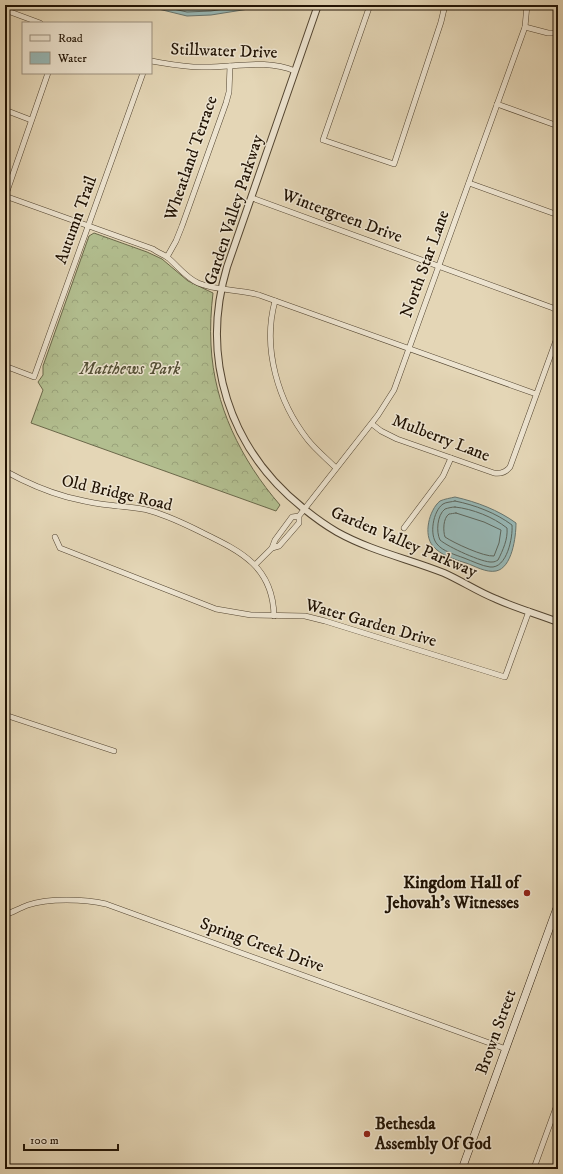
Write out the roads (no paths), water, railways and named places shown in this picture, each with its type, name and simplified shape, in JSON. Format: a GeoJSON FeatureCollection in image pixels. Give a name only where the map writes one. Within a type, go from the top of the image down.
{"type":"FeatureCollection","features":[{"type":"Feature","properties":{"kind":"main road","name":"Brown Street"},"geometry":{"type":"LineString","coordinates":[[462,1169],[558,905]]}},
{"type":"Feature","properties":{"kind":"street","name":"Garden Valley Parkway"},"geometry":{"type":"LineString","coordinates":[[318,5],[227,267],[222,288],[217,316],[219,355],[222,381],[233,418],[245,442],[277,485],[318,521],[349,538],[459,579],[496,599],[558,622]]}},
{"type":"Feature","properties":{"kind":"street"},"geometry":{"type":"LineString","coordinates":[[370,5],[323,140],[394,164],[441,22],[445,5]]}},
{"type":"Feature","properties":{"kind":"street","name":"North Star Lane"},"geometry":{"type":"LineString","coordinates":[[299,516],[383,410],[394,390],[525,27],[527,5]]}},
{"type":"Feature","properties":{"kind":"street"},"geometry":{"type":"LineString","coordinates":[[5,10],[37,22]]}},
{"type":"Feature","properties":{"kind":"street"},"geometry":{"type":"LineString","coordinates":[[525,27],[548,33],[558,33]]}},
{"type":"Feature","properties":{"kind":"street","name":"Stillwater Drive"},"geometry":{"type":"LineString","coordinates":[[152,61],[177,66],[205,67],[266,64],[284,67],[295,71]]}},
{"type":"Feature","properties":{"kind":"street","name":"Wheatland Terrace"},"geometry":{"type":"LineString","coordinates":[[167,257],[182,226],[226,103],[229,92],[230,66]]}},
{"type":"Feature","properties":{"kind":"street"},"geometry":{"type":"LineString","coordinates":[[48,74],[5,196],[153,249],[167,257],[189,277],[198,282],[248,292],[536,394],[558,335]]}},
{"type":"Feature","properties":{"kind":"street","name":"Autumn Trail"},"geometry":{"type":"LineString","coordinates":[[5,366],[34,377],[143,74]]}},
{"type":"Feature","properties":{"kind":"street"},"geometry":{"type":"LineString","coordinates":[[497,104],[558,126]]}},
{"type":"Feature","properties":{"kind":"street"},"geometry":{"type":"LineString","coordinates":[[5,110],[32,120]]}},
{"type":"Feature","properties":{"kind":"street"},"geometry":{"type":"LineString","coordinates":[[469,183],[558,215]]}},
{"type":"Feature","properties":{"kind":"street","name":"Wintergreen Drive"},"geometry":{"type":"LineString","coordinates":[[252,198],[558,311]]}},
{"type":"Feature","properties":{"kind":"street"},"geometry":{"type":"LineString","coordinates":[[275,301],[271,316],[271,346],[277,376],[284,398],[294,419],[308,439],[336,468]]}},
{"type":"Feature","properties":{"kind":"street","name":"Mulberry Lane"},"geometry":{"type":"LineString","coordinates":[[372,424],[381,431],[397,439],[494,473],[503,473],[510,467],[536,394]]}},
{"type":"Feature","properties":{"kind":"street"},"geometry":{"type":"LineString","coordinates":[[404,528],[443,476],[451,458]]}},
{"type":"Feature","properties":{"kind":"street","name":"Old Bridge Road"},"geometry":{"type":"LineString","coordinates":[[5,471],[46,491],[66,497],[150,511],[165,516],[239,551],[255,565],[264,579],[271,593],[274,606],[274,616]]}},
{"type":"Feature","properties":{"kind":"street"},"geometry":{"type":"LineString","coordinates":[[255,565],[272,548],[279,546],[299,523],[299,516],[292,517],[274,540],[272,548]]}},
{"type":"Feature","properties":{"kind":"street","name":"Water Garden Drive"},"geometry":{"type":"LineString","coordinates":[[55,537],[60,548],[216,609],[250,615],[305,616],[505,677],[529,612]]}},
{"type":"Feature","properties":{"kind":"street"},"geometry":{"type":"LineString","coordinates":[[5,715],[114,750]]}},
{"type":"Feature","properties":{"kind":"street","name":"Spring Creek Drive"},"geometry":{"type":"LineString","coordinates":[[5,915],[40,902],[81,900],[106,904],[506,1049]]}},
{"type":"Feature","properties":{"kind":"street"},"geometry":{"type":"LineString","coordinates":[[534,1168],[558,1102]]}},
{"type":"Feature","properties":{"kind":"water"},"geometry":{"type":"Polygon","coordinates":[[[142,5],[274,5],[211,15],[187,16],[142,5]]]}},
{"type":"Feature","properties":{"kind":"water"},"geometry":{"type":"Polygon","coordinates":[[[455,497],[487,507],[516,523],[512,551],[506,564],[501,569],[496,571],[488,571],[481,569],[448,557],[433,546],[428,536],[430,516],[440,501],[455,497]]]}},
{"type":"Feature","properties":{"kind":"place","name":"Kingdom Hall of Jehovah’s Witnesses"},"geometry":{"type":"Point","coordinates":[527,893]}},
{"type":"Feature","properties":{"kind":"place","name":"Bethesda Assembly Of God"},"geometry":{"type":"Point","coordinates":[367,1134]}},
{"type":"Feature","properties":{"kind":"park label","name":"Matthews Park"},"geometry":{"type":"Point","coordinates":[130,369]}}]}
